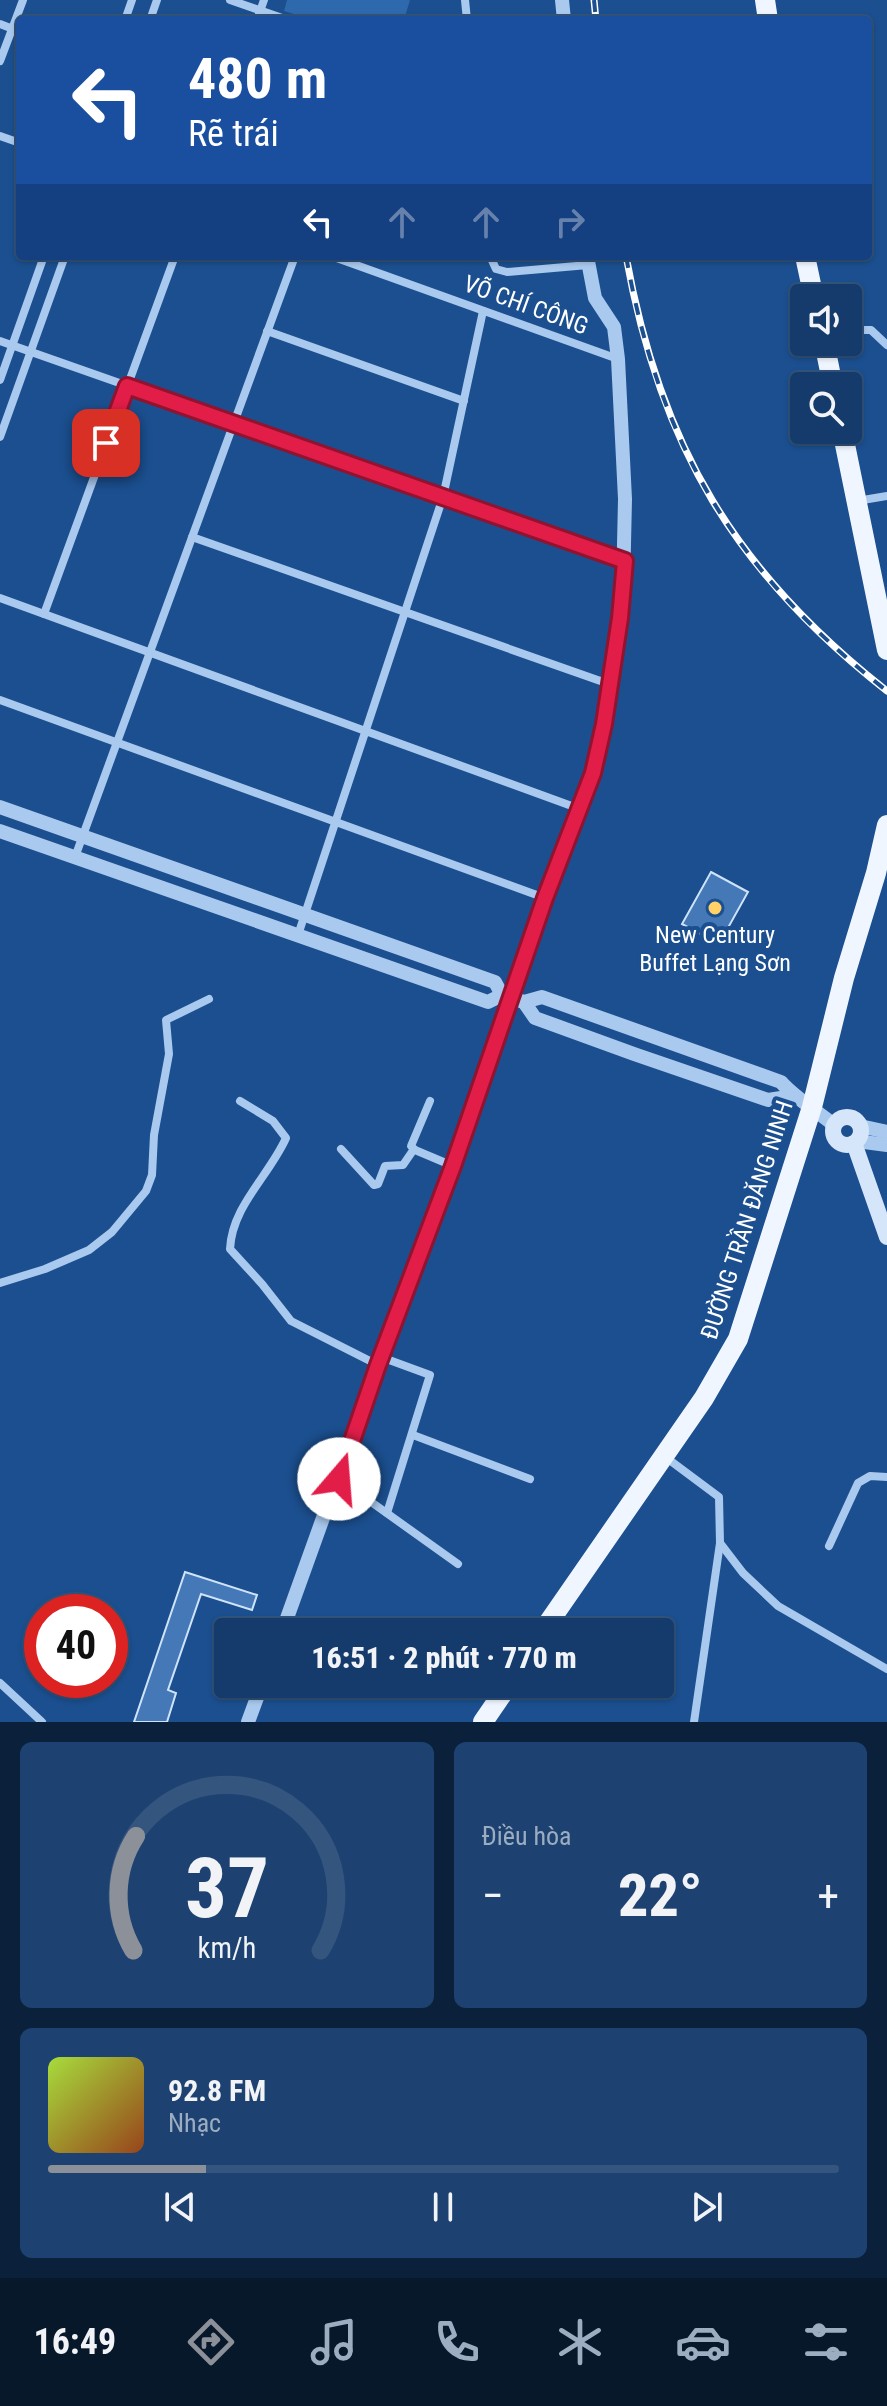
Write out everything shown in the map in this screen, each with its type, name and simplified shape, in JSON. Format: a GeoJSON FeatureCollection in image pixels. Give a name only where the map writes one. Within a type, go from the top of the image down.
{"type":"FeatureCollection","features":[{"type":"Feature","properties":{"kind":"main road"},"geometry":{"type":"LineString","coordinates":[[806,260],[811,284]]}},
{"type":"Feature","properties":{"kind":"main road"},"geometry":{"type":"LineString","coordinates":[[845,444],[887,650]]}},
{"type":"Feature","properties":{"kind":"main road","name":"ĐƯỜNG TRẦN ĐĂNG NINH"},"geometry":{"type":"LineString","coordinates":[[552,1618],[711,1388],[738,1339],[812,1107],[887,825]]}},
{"type":"Feature","properties":{"kind":"main road"},"geometry":{"type":"LineString","coordinates":[[834,1125],[833,1135],[839,1143],[857,1137],[887,1237]]}},
{"type":"Feature","properties":{"kind":"main road"},"geometry":{"type":"LineString","coordinates":[[483,1722],[499,1698]]}},
{"type":"Feature","properties":{"kind":"street"},"geometry":{"type":"LineString","coordinates":[[230,0],[258,15],[264,0]]}},
{"type":"Feature","properties":{"kind":"street"},"geometry":{"type":"LineString","coordinates":[[0,61],[16,20]]}},
{"type":"Feature","properties":{"kind":"street"},"geometry":{"type":"LineString","coordinates":[[0,24],[13,29]]}},
{"type":"Feature","properties":{"kind":"street"},"geometry":{"type":"LineString","coordinates":[[0,380],[43,260]]}},
{"type":"Feature","properties":{"kind":"street"},"geometry":{"type":"LineString","coordinates":[[0,437],[64,260]]}},
{"type":"Feature","properties":{"kind":"street"},"geometry":{"type":"LineString","coordinates":[[44,614],[174,260]]}},
{"type":"Feature","properties":{"kind":"street"},"geometry":{"type":"LineString","coordinates":[[75,857],[294,260]]}},
{"type":"Feature","properties":{"kind":"street","name":"VÕ CHÍ CÔNG"},"geometry":{"type":"LineString","coordinates":[[342,260],[618,359]]}},
{"type":"Feature","properties":{"kind":"street"},"geometry":{"type":"LineString","coordinates":[[287,1618],[453,1166],[513,999],[545,898],[598,756],[622,604],[625,499],[614,327],[595,298],[588,261],[507,272],[496,269],[492,260]]}},
{"type":"Feature","properties":{"kind":"street"},"geometry":{"type":"LineString","coordinates":[[298,935],[443,497],[483,311]]}},
{"type":"Feature","properties":{"kind":"street"},"geometry":{"type":"LineString","coordinates":[[862,330],[871,330],[887,345]]}},
{"type":"Feature","properties":{"kind":"street"},"geometry":{"type":"LineString","coordinates":[[267,331],[464,401]]}},
{"type":"Feature","properties":{"kind":"street"},"geometry":{"type":"LineString","coordinates":[[0,341],[625,561]]}},
{"type":"Feature","properties":{"kind":"street"},"geometry":{"type":"LineString","coordinates":[[857,501],[887,496]]}},
{"type":"Feature","properties":{"kind":"street"},"geometry":{"type":"LineString","coordinates":[[192,537],[609,684]]}},
{"type":"Feature","properties":{"kind":"street"},"geometry":{"type":"LineString","coordinates":[[0,598],[580,809]]}},
{"type":"Feature","properties":{"kind":"street"},"geometry":{"type":"LineString","coordinates":[[0,700],[545,898]]}},
{"type":"Feature","properties":{"kind":"street"},"geometry":{"type":"LineString","coordinates":[[0,807],[495,982],[535,1018],[768,1100],[794,1096]]}},
{"type":"Feature","properties":{"kind":"street"},"geometry":{"type":"LineString","coordinates":[[0,831],[488,1002],[542,997],[781,1082],[794,1096],[834,1125]]}},
{"type":"Feature","properties":{"kind":"street"},"geometry":{"type":"LineString","coordinates":[[0,1283],[53,1266],[89,1250],[112,1232],[146,1191],[152,1175],[154,1135],[169,1054],[166,1020],[209,999]]}},
{"type":"Feature","properties":{"kind":"street"},"geometry":{"type":"LineString","coordinates":[[240,1101],[273,1121],[286,1138],[241,1211],[230,1249],[291,1321],[380,1361],[430,1375],[387,1513]]}},
{"type":"Feature","properties":{"kind":"street"},"geometry":{"type":"LineString","coordinates":[[341,1149],[374,1185],[378,1184],[385,1166],[403,1165],[414,1149],[412,1140],[430,1101]]}},
{"type":"Feature","properties":{"kind":"street"},"geometry":{"type":"LineString","coordinates":[[857,1137],[887,1132]]}},
{"type":"Feature","properties":{"kind":"street"},"geometry":{"type":"LineString","coordinates":[[857,1137],[887,1145]]}},
{"type":"Feature","properties":{"kind":"street"},"geometry":{"type":"LineString","coordinates":[[414,1149],[453,1166]]}},
{"type":"Feature","properties":{"kind":"street"},"geometry":{"type":"LineString","coordinates":[[413,1435],[530,1479]]}},
{"type":"Feature","properties":{"kind":"street"},"geometry":{"type":"LineString","coordinates":[[664,1456],[719,1497],[720,1543],[694,1722]]}},
{"type":"Feature","properties":{"kind":"street"},"geometry":{"type":"LineString","coordinates":[[829,1546],[858,1483],[870,1476],[887,1477]]}},
{"type":"Feature","properties":{"kind":"street"},"geometry":{"type":"LineString","coordinates":[[339,1479],[458,1564]]}},
{"type":"Feature","properties":{"kind":"street"},"geometry":{"type":"LineString","coordinates":[[720,1543],[743,1573],[778,1606],[887,1669]]}},
{"type":"Feature","properties":{"kind":"street"},"geometry":{"type":"LineString","coordinates":[[0,1683],[42,1722]]}},
{"type":"Feature","properties":{"kind":"street"},"geometry":{"type":"LineString","coordinates":[[248,1722],[257,1698]]}},
{"type":"Feature","properties":{"kind":"shaded area"},"geometry":{"type":"Polygon","coordinates":[[[287,0],[410,0],[405,16],[300,16],[284,11],[287,0]]]}},
{"type":"Feature","properties":{"kind":"building","name":"New Century Buffet Lạng Sơn"},"geometry":{"type":"Polygon","coordinates":[[[711,872],[748,892],[719,944],[682,924],[711,872]]]}},
{"type":"Feature","properties":{"kind":"building"},"geometry":{"type":"Polygon","coordinates":[[[185,1572],[257,1595],[252,1610],[201,1594],[168,1690],[176,1693],[167,1722],[134,1722],[185,1572]]]}},
{"type":"Feature","properties":{"kind":"railway"},"geometry":{"type":"LineString","coordinates":[[594,0],[596,16]]}},
{"type":"Feature","properties":{"kind":"railway"},"geometry":{"type":"LineString","coordinates":[[627,260],[641,324],[660,387],[683,446],[712,500],[747,551],[787,600],[887,691]]}},
{"type":"Feature","properties":{"kind":"place","name":"New Century Buffet Lạng Sơn"},"geometry":{"type":"Point","coordinates":[715,908]}},
{"type":"Feature","properties":{"kind":"route"},"geometry":{"type":"LineString","coordinates":[[106,443],[127,386],[625,561],[604,724],[593,773],[545,898],[453,1166],[339,1479]]}}]}
